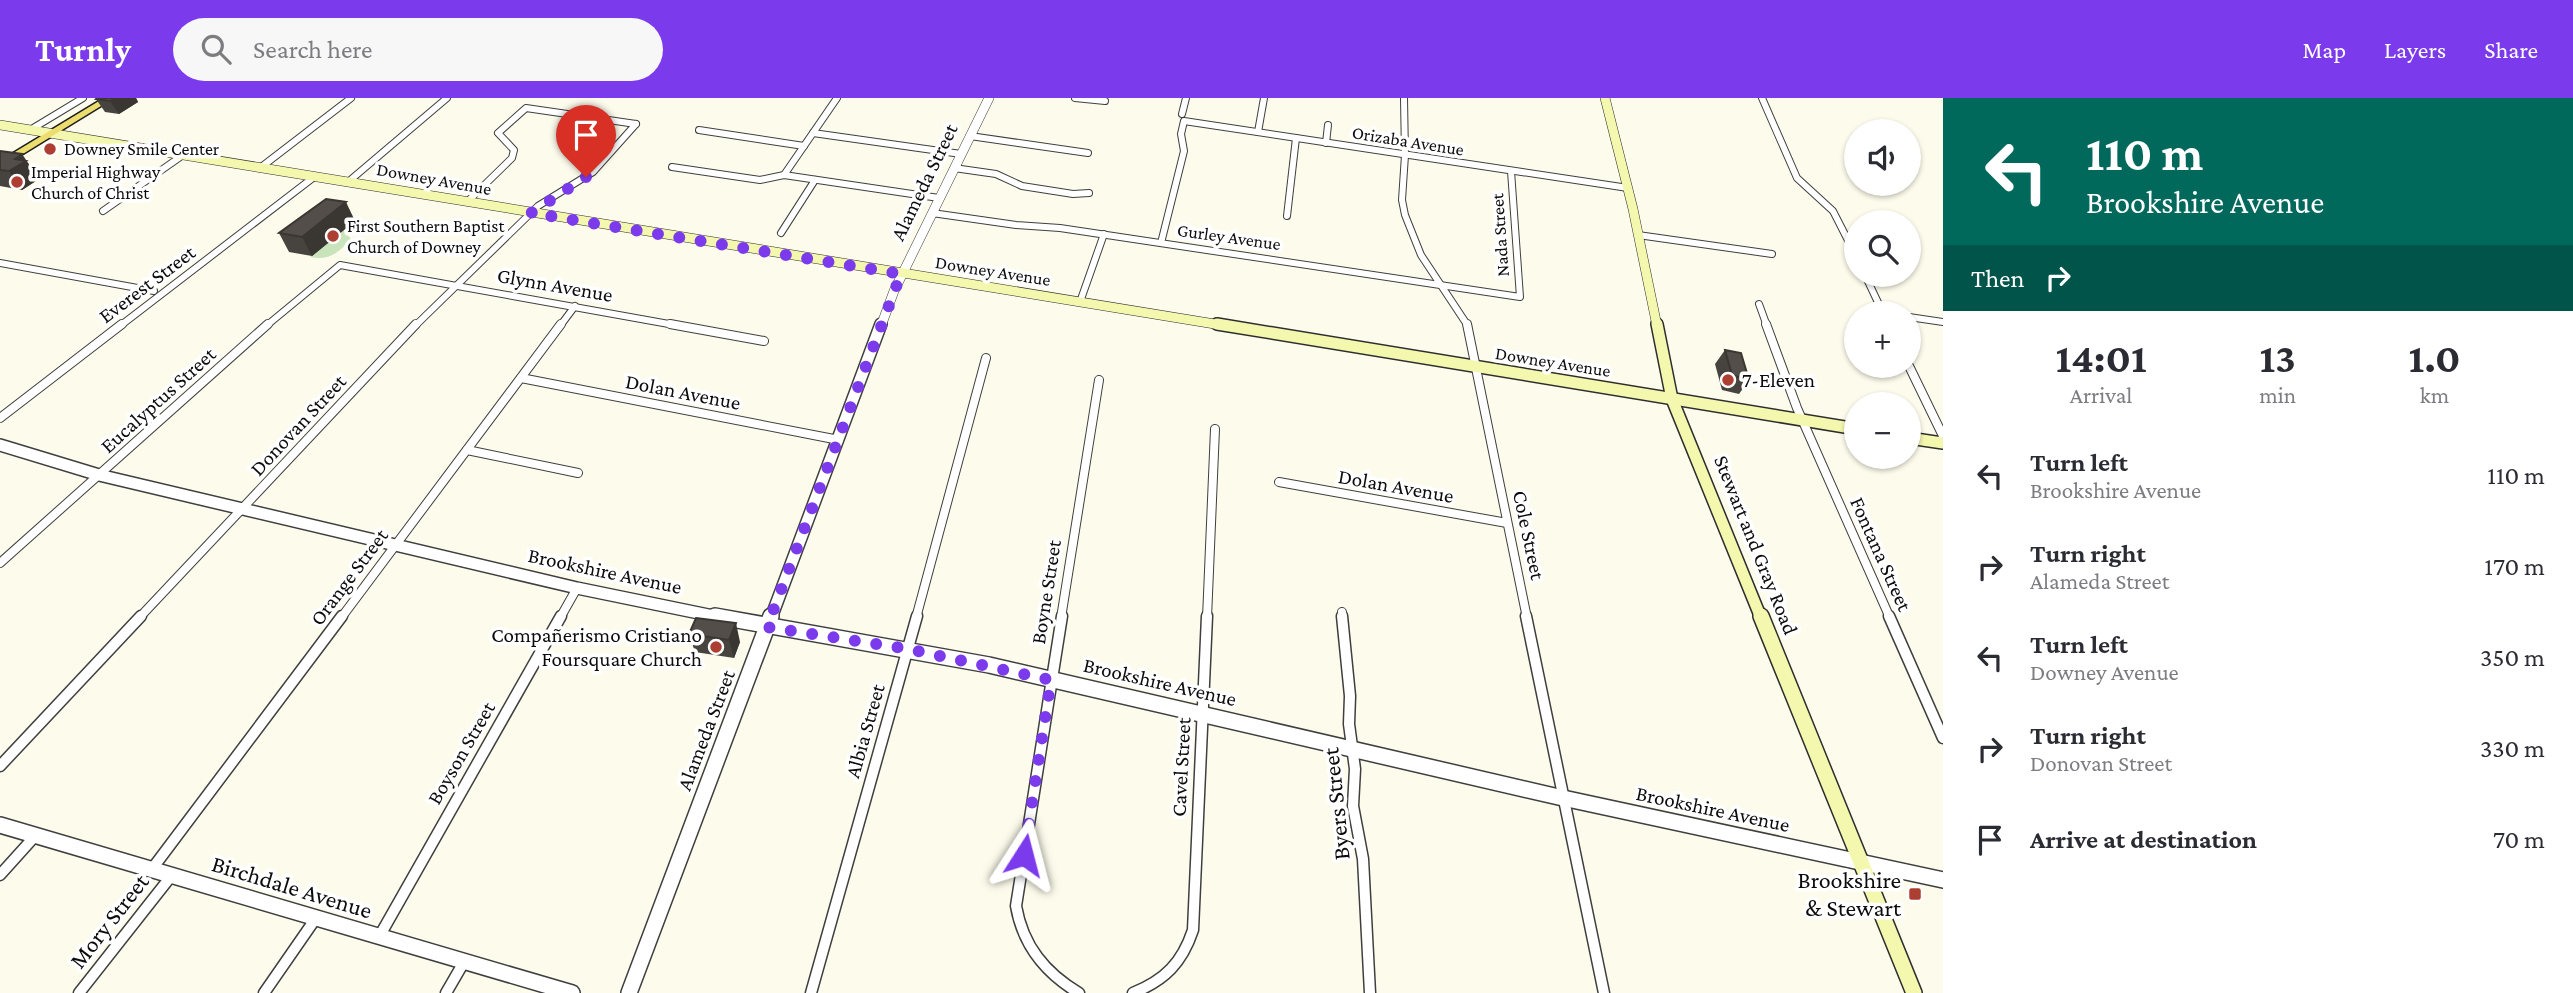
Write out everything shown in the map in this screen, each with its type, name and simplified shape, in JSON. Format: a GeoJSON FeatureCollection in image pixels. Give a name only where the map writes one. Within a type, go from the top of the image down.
{"type":"FeatureCollection","features":[{"type":"Feature","properties":{"kind":"main road"},"geometry":{"type":"LineString","coordinates":[[0,156],[35,131],[96,98]]}},
{"type":"Feature","properties":{"kind":"main road"},"geometry":{"type":"LineString","coordinates":[[0,165],[110,98]]}},
{"type":"Feature","properties":{"kind":"main road","name":"Stewart and Gray Road"},"geometry":{"type":"LineString","coordinates":[[1605,98],[1628,188],[1672,399],[1914,993]]}},
{"type":"Feature","properties":{"kind":"main road","name":"Downey Avenue"},"geometry":{"type":"LineString","coordinates":[[0,125],[1844,427]]}},
{"type":"Feature","properties":{"kind":"main road"},"geometry":{"type":"LineString","coordinates":[[1921,440],[1943,443]]}},
{"type":"Feature","properties":{"kind":"street"},"geometry":{"type":"LineString","coordinates":[[35,131],[83,98]]}},
{"type":"Feature","properties":{"kind":"street"},"geometry":{"type":"LineString","coordinates":[[260,168],[351,98]]}},
{"type":"Feature","properties":{"kind":"street"},"geometry":{"type":"LineString","coordinates":[[348,182],[447,98]]}},
{"type":"Feature","properties":{"kind":"street"},"geometry":{"type":"LineString","coordinates":[[784,175],[837,98]]}},
{"type":"Feature","properties":{"kind":"street","name":"Alameda Street"},"geometry":{"type":"LineString","coordinates":[[629,993],[901,274],[989,98]]}},
{"type":"Feature","properties":{"kind":"street"},"geometry":{"type":"LineString","coordinates":[[1074,98],[1105,101]]}},
{"type":"Feature","properties":{"kind":"street"},"geometry":{"type":"LineString","coordinates":[[1161,243],[1184,151],[1181,133],[1186,98]]}},
{"type":"Feature","properties":{"kind":"street"},"geometry":{"type":"LineString","coordinates":[[1258,132],[1264,98]]}},
{"type":"Feature","properties":{"kind":"street","name":"Cole Street"},"geometry":{"type":"LineString","coordinates":[[1404,98],[1405,155],[1402,200],[1405,215],[1421,255],[1466,321],[1471,335],[1475,368],[1604,993]]}},
{"type":"Feature","properties":{"kind":"street"},"geometry":{"type":"LineString","coordinates":[[1762,98],[1797,178],[1833,211],[1844,233]]}},
{"type":"Feature","properties":{"kind":"street","name":"Donovan Street"},"geometry":{"type":"LineString","coordinates":[[0,766],[425,315],[531,213],[586,177],[636,124],[526,108],[498,134],[514,150],[512,158],[467,202]]}},
{"type":"Feature","properties":{"kind":"street","name":"Orizaba Avenue"},"geometry":{"type":"LineString","coordinates":[[1183,118],[1326,143],[1628,188]]}},
{"type":"Feature","properties":{"kind":"street"},"geometry":{"type":"LineString","coordinates":[[1326,143],[1328,125]]}},
{"type":"Feature","properties":{"kind":"street"},"geometry":{"type":"LineString","coordinates":[[699,130],[804,146]]}},
{"type":"Feature","properties":{"kind":"street"},"geometry":{"type":"LineString","coordinates":[[813,133],[961,154]]}},
{"type":"Feature","properties":{"kind":"street"},"geometry":{"type":"LineString","coordinates":[[970,136],[1088,153]]}},
{"type":"Feature","properties":{"kind":"street"},"geometry":{"type":"LineString","coordinates":[[1287,216],[1296,138]]}},
{"type":"Feature","properties":{"kind":"street"},"geometry":{"type":"LineString","coordinates":[[103,211],[183,155]]}},
{"type":"Feature","properties":{"kind":"street"},"geometry":{"type":"LineString","coordinates":[[672,167],[760,180],[784,175],[939,198]]}},
{"type":"Feature","properties":{"kind":"street"},"geometry":{"type":"LineString","coordinates":[[954,168],[996,174],[1022,187],[1073,194],[1089,193]]}},
{"type":"Feature","properties":{"kind":"street","name":"Nada Street"},"geometry":{"type":"LineString","coordinates":[[1511,171],[1520,297]]}},
{"type":"Feature","properties":{"kind":"street","name":"Everest Street"},"geometry":{"type":"LineString","coordinates":[[0,418],[314,177]]}},
{"type":"Feature","properties":{"kind":"street"},"geometry":{"type":"LineString","coordinates":[[781,233],[815,180]]}},
{"type":"Feature","properties":{"kind":"street","name":"Gurley Avenue"},"geometry":{"type":"LineString","coordinates":[[932,213],[1104,234],[1520,297]]}},
{"type":"Feature","properties":{"kind":"street"},"geometry":{"type":"LineString","coordinates":[[1080,302],[1104,234]]}},
{"type":"Feature","properties":{"kind":"street"},"geometry":{"type":"LineString","coordinates":[[1638,235],[1772,254]]}},
{"type":"Feature","properties":{"kind":"street"},"geometry":{"type":"LineString","coordinates":[[0,263],[154,291]]}},
{"type":"Feature","properties":{"kind":"street","name":"Glynn Avenue"},"geometry":{"type":"LineString","coordinates":[[341,265],[764,341]]}},
{"type":"Feature","properties":{"kind":"street","name":"Eucalyptus Street"},"geometry":{"type":"LineString","coordinates":[[0,563],[272,321],[341,265]]}},
{"type":"Feature","properties":{"kind":"street","name":"Fontana Street"},"geometry":{"type":"LineString","coordinates":[[1759,304],[1803,421],[1943,737]]}},
{"type":"Feature","properties":{"kind":"street","name":"Orange Street"},"geometry":{"type":"LineString","coordinates":[[152,869],[575,306]]}},
{"type":"Feature","properties":{"kind":"street"},"geometry":{"type":"LineString","coordinates":[[1921,319],[1943,322]]}},
{"type":"Feature","properties":{"kind":"street","name":"Albia Street"},"geometry":{"type":"LineString","coordinates":[[811,993],[908,649],[986,358]]}},
{"type":"Feature","properties":{"kind":"street","name":"Dolan Avenue"},"geometry":{"type":"LineString","coordinates":[[521,378],[839,440]]}},
{"type":"Feature","properties":{"kind":"street"},"geometry":{"type":"LineString","coordinates":[[1915,378],[1943,436]]}},
{"type":"Feature","properties":{"kind":"street","name":"Boyne Street"},"geometry":{"type":"LineString","coordinates":[[1079,993],[1065,985],[1033,955],[1021,933],[1016,906],[1099,380]]}},
{"type":"Feature","properties":{"kind":"street","name":"Cavel Street"},"geometry":{"type":"LineString","coordinates":[[1133,993],[1150,987],[1171,973],[1186,952],[1193,930],[1215,429]]}},
{"type":"Feature","properties":{"kind":"street","name":"Brookshire Avenue"},"geometry":{"type":"LineString","coordinates":[[0,445],[18,453],[99,475],[577,588],[767,627],[908,649],[1203,713],[1563,798],[1943,880]]}},
{"type":"Feature","properties":{"kind":"street"},"geometry":{"type":"LineString","coordinates":[[467,450],[578,473]]}},
{"type":"Feature","properties":{"kind":"street","name":"Dolan Avenue"},"geometry":{"type":"LineString","coordinates":[[1279,482],[1507,523]]}},
{"type":"Feature","properties":{"kind":"street","name":"Boyson Street"},"geometry":{"type":"LineString","coordinates":[[379,937],[577,588]]}},
{"type":"Feature","properties":{"kind":"street","name":"Byers Street"},"geometry":{"type":"LineString","coordinates":[[1342,612],[1350,696],[1349,724],[1355,769],[1353,806],[1363,859],[1370,993]]}},
{"type":"Feature","properties":{"kind":"street","name":"Birchdale Avenue"},"geometry":{"type":"LineString","coordinates":[[0,825],[572,993]]}},
{"type":"Feature","properties":{"kind":"street"},"geometry":{"type":"LineString","coordinates":[[0,875],[36,835]]}},
{"type":"Feature","properties":{"kind":"street","name":"Mory Street"},"geometry":{"type":"LineString","coordinates":[[79,993],[173,875]]}},
{"type":"Feature","properties":{"kind":"street"},"geometry":{"type":"LineString","coordinates":[[264,993],[316,918]]}},
{"type":"Feature","properties":{"kind":"street"},"geometry":{"type":"LineString","coordinates":[[446,993],[464,962]]}},
{"type":"Feature","properties":{"kind":"green space"},"geometry":{"type":"Polygon","coordinates":[[[343,230],[351,239],[342,248],[328,257],[310,257],[333,238],[337,239],[343,230]]]}},
{"type":"Feature","properties":{"kind":"building"},"geometry":{"type":"Polygon","coordinates":[[[97,98],[115,98],[110,101],[97,98]]]}},
{"type":"Feature","properties":{"kind":"building"},"geometry":{"type":"Polygon","coordinates":[[[0,151],[22,154],[15,159],[26,161],[9,171],[0,170],[0,151]]]}},
{"type":"Feature","properties":{"kind":"building"},"geometry":{"type":"Polygon","coordinates":[[[326,199],[346,202],[302,237],[279,233],[326,199]]]}},
{"type":"Feature","properties":{"kind":"building"},"geometry":{"type":"Polygon","coordinates":[[[1725,350],[1741,353],[1749,380],[1732,375],[1725,350]]]}},
{"type":"Feature","properties":{"kind":"building"},"geometry":{"type":"Polygon","coordinates":[[[696,618],[736,623],[729,640],[689,634],[696,618]]]}},
{"type":"Feature","properties":{"kind":"place","name":"Downey Smile Center"},"geometry":{"type":"Point","coordinates":[50,149]}},
{"type":"Feature","properties":{"kind":"place","name":"Imperial Highway Church of Christ"},"geometry":{"type":"Point","coordinates":[17,182]}},
{"type":"Feature","properties":{"kind":"place","name":"First Southern Baptist Church of Downey"},"geometry":{"type":"Point","coordinates":[333,236]}},
{"type":"Feature","properties":{"kind":"place","name":"7-Eleven"},"geometry":{"type":"Point","coordinates":[1728,380]}},
{"type":"Feature","properties":{"kind":"place","name":"Compañerismo Cristiano Foursquare Church"},"geometry":{"type":"Point","coordinates":[716,647]}},
{"type":"Feature","properties":{"kind":"place","name":"Brookshire & Stewart"},"geometry":{"type":"Point","coordinates":[1915,894]}},
{"type":"Feature","properties":{"kind":"route"},"geometry":{"type":"LineString","coordinates":[[586,177],[531,213],[901,274],[767,627],[908,649],[1051,680],[1024,855]]}}]}
